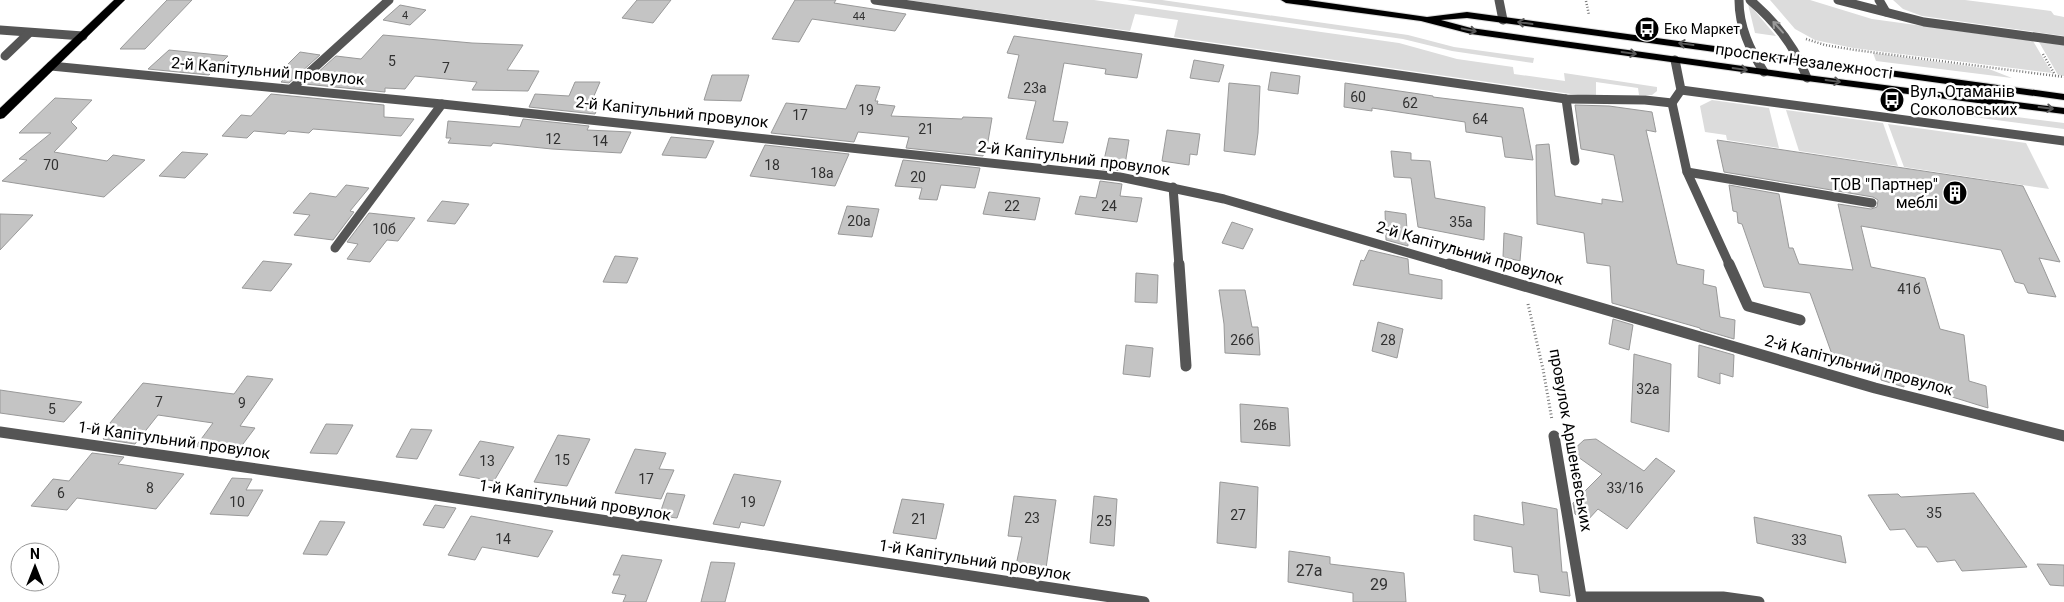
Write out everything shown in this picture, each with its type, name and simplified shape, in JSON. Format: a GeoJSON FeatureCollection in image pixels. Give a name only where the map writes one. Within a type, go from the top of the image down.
{"type":"FeatureCollection","features":[{"type":"Feature","properties":{"kind":"highway"},"geometry":{"type":"LineString","coordinates":[[0,115],[120,0]]}},
{"type":"Feature","properties":{"kind":"main road","name":"проспект Незалежності"},"geometry":{"type":"LineString","coordinates":[[1286,0],[1421,18],[1471,31],[1674,60],[2064,111]]}},
{"type":"Feature","properties":{"kind":"main road","name":"проспект Незалежності"},"geometry":{"type":"LineString","coordinates":[[1421,18],[1467,15],[1801,59],[2064,97]]}},
{"type":"Feature","properties":{"kind":"street"},"geometry":{"type":"LineString","coordinates":[[291,90],[389,0]]}},
{"type":"Feature","properties":{"kind":"street"},"geometry":{"type":"LineString","coordinates":[[875,0],[1566,99],[1645,100],[1672,103]]}},
{"type":"Feature","properties":{"kind":"street"},"geometry":{"type":"LineString","coordinates":[[1499,0],[1503,20]]}},
{"type":"Feature","properties":{"kind":"street"},"geometry":{"type":"LineString","coordinates":[[1739,0],[1740,17],[1751,53],[1764,72]]}},
{"type":"Feature","properties":{"kind":"street"},"geometry":{"type":"LineString","coordinates":[[1750,0],[1763,10],[1789,39],[1801,59],[1807,78]]}},
{"type":"Feature","properties":{"kind":"street"},"geometry":{"type":"LineString","coordinates":[[1838,0],[1924,22],[2064,41]]}},
{"type":"Feature","properties":{"kind":"street"},"geometry":{"type":"LineString","coordinates":[[1879,0],[1886,12]]}},
{"type":"Feature","properties":{"kind":"street"},"geometry":{"type":"LineString","coordinates":[[0,30],[83,36]]}},
{"type":"Feature","properties":{"kind":"street"},"geometry":{"type":"LineString","coordinates":[[5,56],[29,33]]}},
{"type":"Feature","properties":{"kind":"street"},"geometry":{"type":"LineString","coordinates":[[1674,60],[1681,90],[1672,103],[1686,172],[1748,306],[1800,320]]}},
{"type":"Feature","properties":{"kind":"street","name":"2-й Капітульний провулок"},"geometry":{"type":"LineString","coordinates":[[51,66],[442,104],[1101,175],[1173,187],[1224,199],[1875,388],[2064,436]]}},
{"type":"Feature","properties":{"kind":"street"},"geometry":{"type":"LineString","coordinates":[[1681,90],[2064,141]]}},
{"type":"Feature","properties":{"kind":"street"},"geometry":{"type":"LineString","coordinates":[[1566,99],[1575,161]]}},
{"type":"Feature","properties":{"kind":"street"},"geometry":{"type":"LineString","coordinates":[[335,248],[442,104]]}},
{"type":"Feature","properties":{"kind":"street"},"geometry":{"type":"LineString","coordinates":[[1686,172],[1872,203]]}},
{"type":"Feature","properties":{"kind":"street"},"geometry":{"type":"LineString","coordinates":[[1173,187],[1186,366]]}},
{"type":"Feature","properties":{"kind":"street","name":"1-й Капітульний провулок"},"geometry":{"type":"LineString","coordinates":[[0,432],[383,486],[540,512],[1144,602]]}},
{"type":"Feature","properties":{"kind":"street","name":"провулок Аршенєвських"},"geometry":{"type":"LineString","coordinates":[[1554,436],[1582,600]]}},
{"type":"Feature","properties":{"kind":"street"},"geometry":{"type":"LineString","coordinates":[[1582,600],[1723,597],[1759,602]]}},
{"type":"Feature","properties":{"kind":"path"},"geometry":{"type":"LineString","coordinates":[[1586,2],[1589,15]]}},
{"type":"Feature","properties":{"kind":"path"},"geometry":{"type":"LineString","coordinates":[[1804,38],[1813,42],[1855,50],[2064,77]]}},
{"type":"Feature","properties":{"kind":"path","name":"провулок Аршенєвських"},"geometry":{"type":"LineString","coordinates":[[1523,286],[1543,369],[1554,436]]}},
{"type":"Feature","properties":{"kind":"shaded area"},"geometry":{"type":"Polygon","coordinates":[[[907,0],[1094,0],[1399,43],[1457,59],[1513,67],[1514,74],[1565,81],[1564,73],[1657,87],[1657,91],[1652,95],[1639,95],[1638,88],[1596,82],[1596,95],[1585,96],[1174,37],[1178,20],[1135,14],[1130,31],[907,0]]]}},
{"type":"Feature","properties":{"kind":"shaded area"},"geometry":{"type":"Polygon","coordinates":[[[1127,0],[1162,0],[1408,35],[1454,47],[1534,58],[1533,63],[1452,51],[1403,39],[1127,0]]]}},
{"type":"Feature","properties":{"kind":"shaded area"},"geometry":{"type":"Polygon","coordinates":[[[1770,0],[1810,0],[1872,19],[2033,41],[2052,73],[1853,48],[1815,40],[1795,29],[1770,0]]]}},
{"type":"Feature","properties":{"kind":"shaded area"},"geometry":{"type":"Polygon","coordinates":[[[1893,0],[1965,0],[2051,11],[2054,15],[2064,17],[2064,36],[1922,16],[1903,9],[1893,0]]]}},
{"type":"Feature","properties":{"kind":"shaded area"},"geometry":{"type":"Polygon","coordinates":[[[1749,4],[1776,36],[1755,33],[1749,4]]]}},
{"type":"Feature","properties":{"kind":"shaded area"},"geometry":{"type":"Polygon","coordinates":[[[2039,42],[2064,45],[2064,76],[2058,75],[2039,42]]]}},
{"type":"Feature","properties":{"kind":"shaded area"},"geometry":{"type":"Polygon","coordinates":[[[1873,53],[1989,69],[2012,78],[1876,61],[1873,53]]]}},
{"type":"Feature","properties":{"kind":"shaded area"},"geometry":{"type":"Polygon","coordinates":[[[1712,100],[1769,108],[1779,148],[1727,140],[1726,135],[1705,132],[1700,106],[1712,100]]]}},
{"type":"Feature","properties":{"kind":"shaded area"},"geometry":{"type":"Polygon","coordinates":[[[1786,110],[1883,123],[1898,166],[1799,151],[1786,110]]]}},
{"type":"Feature","properties":{"kind":"shaded area"},"geometry":{"type":"Polygon","coordinates":[[[1963,110],[2064,123],[2064,129],[1966,116],[1963,110]]]}},
{"type":"Feature","properties":{"kind":"shaded area"},"geometry":{"type":"Polygon","coordinates":[[[1888,124],[2026,143],[2049,189],[1904,167],[1888,124]]]}},
{"type":"Feature","properties":{"kind":"building"},"geometry":{"type":"Polygon","coordinates":[[[167,0],[192,0],[145,49],[120,49],[167,0]]]}},
{"type":"Feature","properties":{"kind":"building"},"geometry":{"type":"Polygon","coordinates":[[[637,0],[671,0],[653,23],[622,18],[637,0]]]}},
{"type":"Feature","properties":{"kind":"building"},"geometry":{"type":"Polygon","coordinates":[[[795,0],[836,0],[834,3],[906,14],[895,31],[812,19],[799,42],[772,39],[795,0]]]}},
{"type":"Feature","properties":{"kind":"building"},"geometry":{"type":"Polygon","coordinates":[[[400,5],[426,10],[410,25],[383,20],[400,5]]]}},
{"type":"Feature","properties":{"kind":"building"},"geometry":{"type":"Polygon","coordinates":[[[383,35],[472,43],[523,45],[507,70],[539,71],[528,91],[472,90],[477,82],[415,76],[405,89],[385,88],[385,92],[305,84],[336,56],[361,59],[383,35]]]}},
{"type":"Feature","properties":{"kind":"building"},"geometry":{"type":"Polygon","coordinates":[[[1014,36],[1142,54],[1137,78],[1105,74],[1106,69],[1064,63],[1053,121],[1068,122],[1063,143],[1026,139],[1036,101],[1008,98],[1019,55],[1007,53],[1014,36]]]}},
{"type":"Feature","properties":{"kind":"building"},"geometry":{"type":"Polygon","coordinates":[[[169,50],[228,56],[209,75],[148,69],[169,50]]]}},
{"type":"Feature","properties":{"kind":"building"},"geometry":{"type":"Polygon","coordinates":[[[300,52],[320,55],[289,83],[281,82],[290,72],[281,71],[300,52]]]}},
{"type":"Feature","properties":{"kind":"building"},"geometry":{"type":"Polygon","coordinates":[[[1194,60],[1224,65],[1219,82],[1190,78],[1194,60]]]}},
{"type":"Feature","properties":{"kind":"building"},"geometry":{"type":"Polygon","coordinates":[[[1271,72],[1300,76],[1298,94],[1268,90],[1271,72]]]}},
{"type":"Feature","properties":{"kind":"building"},"geometry":{"type":"Polygon","coordinates":[[[712,75],[749,75],[741,101],[704,100],[712,75]]]}},
{"type":"Feature","properties":{"kind":"building"},"geometry":{"type":"Polygon","coordinates":[[[575,82],[600,82],[590,105],[599,105],[595,114],[529,107],[535,94],[569,96],[575,82]]]}},
{"type":"Feature","properties":{"kind":"building"},"geometry":{"type":"Polygon","coordinates":[[[1229,83],[1260,86],[1255,155],[1224,151],[1229,83]]]}},
{"type":"Feature","properties":{"kind":"building"},"geometry":{"type":"Polygon","coordinates":[[[1345,83],[1433,97],[1523,108],[1533,160],[1505,157],[1502,137],[1466,132],[1465,122],[1372,108],[1372,111],[1344,107],[1345,83]]]}},
{"type":"Feature","properties":{"kind":"building"},"geometry":{"type":"Polygon","coordinates":[[[856,85],[880,87],[875,101],[878,101],[877,104],[895,106],[891,116],[962,119],[963,117],[992,118],[986,153],[983,156],[906,148],[909,137],[858,132],[854,142],[771,133],[786,103],[846,109],[856,85]]]}},
{"type":"Feature","properties":{"kind":"building"},"geometry":{"type":"Polygon","coordinates":[[[271,94],[384,105],[384,117],[414,119],[401,136],[313,129],[309,133],[288,131],[285,134],[254,131],[247,138],[222,136],[241,115],[251,116],[271,94]]]}},
{"type":"Feature","properties":{"kind":"building"},"geometry":{"type":"Polygon","coordinates":[[[55,98],[92,100],[71,122],[77,128],[54,152],[107,161],[113,155],[145,160],[104,197],[2,181],[27,160],[19,159],[51,133],[19,133],[55,98]]]}},
{"type":"Feature","properties":{"kind":"building"},"geometry":{"type":"Polygon","coordinates":[[[1575,105],[1609,106],[1652,112],[1656,132],[1646,130],[1677,264],[1704,270],[1703,284],[1716,287],[1720,317],[1735,320],[1734,339],[1612,303],[1610,266],[1587,263],[1584,233],[1537,224],[1536,145],[1549,144],[1555,196],[1602,204],[1602,199],[1623,202],[1614,155],[1581,149],[1575,105]]]}},
{"type":"Feature","properties":{"kind":"building"},"geometry":{"type":"Polygon","coordinates":[[[523,119],[589,126],[587,130],[631,132],[621,153],[493,143],[491,146],[448,143],[451,138],[446,138],[448,121],[520,127],[523,119]]]}},
{"type":"Feature","properties":{"kind":"building"},"geometry":{"type":"Polygon","coordinates":[[[1167,130],[1200,134],[1197,155],[1190,154],[1189,165],[1162,161],[1167,130]]]}},
{"type":"Feature","properties":{"kind":"building"},"geometry":{"type":"Polygon","coordinates":[[[671,137],[714,141],[706,158],[662,155],[671,137]]]}},
{"type":"Feature","properties":{"kind":"building"},"geometry":{"type":"Polygon","coordinates":[[[1109,138],[1129,140],[1124,171],[1102,169],[1109,138]]]}},
{"type":"Feature","properties":{"kind":"building"},"geometry":{"type":"Polygon","coordinates":[[[1717,140],[2023,186],[2060,262],[2039,258],[2056,297],[2028,293],[2024,284],[2015,282],[2001,250],[1861,226],[1871,267],[1925,278],[1940,329],[1964,335],[1969,381],[1986,386],[1988,408],[1949,396],[1949,389],[1904,376],[1904,387],[1881,380],[1881,366],[1834,360],[1810,293],[1764,287],[1742,224],[1738,223],[1737,212],[1733,211],[1729,185],[1779,194],[1789,248],[1793,248],[1799,264],[1853,270],[1838,204],[1871,209],[1877,207],[1878,200],[1873,197],[1724,172],[1717,140]]]}},
{"type":"Feature","properties":{"kind":"building"},"geometry":{"type":"Polygon","coordinates":[[[765,145],[849,154],[835,186],[750,176],[765,145]]]}},
{"type":"Feature","properties":{"kind":"building"},"geometry":{"type":"Polygon","coordinates":[[[1391,151],[1411,153],[1411,160],[1430,161],[1435,198],[1485,207],[1484,240],[1418,227],[1411,178],[1394,177],[1391,151]]]}},
{"type":"Feature","properties":{"kind":"building"},"geometry":{"type":"Polygon","coordinates":[[[182,152],[208,154],[185,178],[159,176],[182,152]]]}},
{"type":"Feature","properties":{"kind":"building"},"geometry":{"type":"Polygon","coordinates":[[[903,160],[980,168],[975,188],[941,185],[937,200],[919,199],[922,188],[895,186],[903,160]]]}},
{"type":"Feature","properties":{"kind":"building"},"geometry":{"type":"Polygon","coordinates":[[[1100,181],[1122,184],[1120,196],[1142,198],[1137,222],[1075,214],[1080,196],[1096,198],[1100,181]]]}},
{"type":"Feature","properties":{"kind":"building"},"geometry":{"type":"Polygon","coordinates":[[[346,185],[369,188],[350,211],[354,212],[333,240],[294,235],[310,215],[293,213],[310,193],[336,197],[346,185]]]}},
{"type":"Feature","properties":{"kind":"building"},"geometry":{"type":"Polygon","coordinates":[[[989,192],[1040,198],[1035,220],[983,214],[989,192]]]}},
{"type":"Feature","properties":{"kind":"building"},"geometry":{"type":"Polygon","coordinates":[[[442,201],[469,204],[455,224],[427,221],[442,201]]]}},
{"type":"Feature","properties":{"kind":"building"},"geometry":{"type":"Polygon","coordinates":[[[847,206],[879,209],[872,237],[838,234],[847,206]]]}},
{"type":"Feature","properties":{"kind":"building"},"geometry":{"type":"Polygon","coordinates":[[[1385,211],[1406,214],[1408,246],[1386,240],[1385,211]]]}},
{"type":"Feature","properties":{"kind":"building"},"geometry":{"type":"Polygon","coordinates":[[[369,213],[415,218],[398,241],[387,240],[370,262],[347,259],[358,244],[347,242],[369,213]]]}},
{"type":"Feature","properties":{"kind":"building"},"geometry":{"type":"Polygon","coordinates":[[[0,214],[33,215],[0,250],[0,214]]]}},
{"type":"Feature","properties":{"kind":"building"},"geometry":{"type":"Polygon","coordinates":[[[1232,222],[1253,229],[1243,249],[1222,243],[1232,222]]]}},
{"type":"Feature","properties":{"kind":"building"},"geometry":{"type":"Polygon","coordinates":[[[1504,233],[1522,237],[1520,261],[1503,257],[1504,233]]]}},
{"type":"Feature","properties":{"kind":"building"},"geometry":{"type":"Polygon","coordinates":[[[1369,250],[1408,259],[1409,274],[1442,280],[1442,299],[1353,285],[1361,260],[1364,261],[1369,250]]]}},
{"type":"Feature","properties":{"kind":"building"},"geometry":{"type":"Polygon","coordinates":[[[615,256],[638,258],[627,283],[603,282],[615,256]]]}},
{"type":"Feature","properties":{"kind":"building"},"geometry":{"type":"Polygon","coordinates":[[[263,261],[292,264],[271,291],[242,288],[263,261]]]}},
{"type":"Feature","properties":{"kind":"building"},"geometry":{"type":"Polygon","coordinates":[[[1136,273],[1158,275],[1157,303],[1135,302],[1136,273]]]}},
{"type":"Feature","properties":{"kind":"building"},"geometry":{"type":"Polygon","coordinates":[[[1219,290],[1245,290],[1252,327],[1258,327],[1260,355],[1225,353],[1224,324],[1219,290]]]}},
{"type":"Feature","properties":{"kind":"building"},"geometry":{"type":"Polygon","coordinates":[[[1613,319],[1633,325],[1629,350],[1609,344],[1613,319]]]}},
{"type":"Feature","properties":{"kind":"building"},"geometry":{"type":"Polygon","coordinates":[[[1378,322],[1403,329],[1397,358],[1372,351],[1378,322]]]}},
{"type":"Feature","properties":{"kind":"building"},"geometry":{"type":"Polygon","coordinates":[[[1126,345],[1153,348],[1150,377],[1123,374],[1126,345]]]}},
{"type":"Feature","properties":{"kind":"building"},"geometry":{"type":"Polygon","coordinates":[[[1699,345],[1734,355],[1733,377],[1720,373],[1720,384],[1698,377],[1699,345]]]}},
{"type":"Feature","properties":{"kind":"building"},"geometry":{"type":"Polygon","coordinates":[[[1634,354],[1671,364],[1669,432],[1631,422],[1634,354]]]}},
{"type":"Feature","properties":{"kind":"building"},"geometry":{"type":"Polygon","coordinates":[[[247,376],[273,379],[240,426],[255,428],[237,452],[196,446],[213,423],[158,415],[135,444],[103,439],[111,429],[105,429],[143,383],[234,394],[247,376]]]}},
{"type":"Feature","properties":{"kind":"building"},"geometry":{"type":"Polygon","coordinates":[[[0,390],[82,402],[64,422],[0,413],[0,390]]]}},
{"type":"Feature","properties":{"kind":"building"},"geometry":{"type":"Polygon","coordinates":[[[1240,404],[1288,408],[1290,446],[1241,442],[1240,404]]]}},
{"type":"Feature","properties":{"kind":"building"},"geometry":{"type":"Polygon","coordinates":[[[326,424],[353,425],[337,454],[310,453],[326,424]]]}},
{"type":"Feature","properties":{"kind":"building"},"geometry":{"type":"Polygon","coordinates":[[[411,429],[432,430],[417,459],[396,457],[411,429]]]}},
{"type":"Feature","properties":{"kind":"building"},"geometry":{"type":"Polygon","coordinates":[[[558,435],[590,439],[567,486],[534,482],[558,435]]]}},
{"type":"Feature","properties":{"kind":"building"},"geometry":{"type":"Polygon","coordinates":[[[1596,439],[1644,471],[1656,458],[1675,471],[1627,529],[1598,509],[1586,522],[1575,514],[1573,503],[1602,474],[1571,452],[1584,440],[1596,439]]]}},
{"type":"Feature","properties":{"kind":"building"},"geometry":{"type":"Polygon","coordinates":[[[480,441],[514,447],[494,481],[459,475],[480,441]]]}},
{"type":"Feature","properties":{"kind":"building"},"geometry":{"type":"Polygon","coordinates":[[[635,449],[666,453],[659,469],[674,470],[661,499],[615,493],[635,449]]]}},
{"type":"Feature","properties":{"kind":"building"},"geometry":{"type":"Polygon","coordinates":[[[92,453],[124,457],[118,464],[184,474],[156,509],[77,498],[67,510],[31,506],[53,479],[69,481],[92,453]]]}},
{"type":"Feature","properties":{"kind":"building"},"geometry":{"type":"Polygon","coordinates":[[[734,474],[781,481],[764,526],[741,522],[739,528],[713,524],[734,474]]]}},
{"type":"Feature","properties":{"kind":"building"},"geometry":{"type":"Polygon","coordinates":[[[232,478],[252,479],[246,490],[263,490],[248,516],[210,514],[232,478]]]}},
{"type":"Feature","properties":{"kind":"building"},"geometry":{"type":"Polygon","coordinates":[[[1220,482],[1258,487],[1256,548],[1217,543],[1220,482]]]}},
{"type":"Feature","properties":{"kind":"building"},"geometry":{"type":"Polygon","coordinates":[[[667,493],[685,495],[677,518],[659,516],[667,493]]]}},
{"type":"Feature","properties":{"kind":"building"},"geometry":{"type":"Polygon","coordinates":[[[1974,493],[2027,567],[1962,571],[1955,560],[1937,562],[1927,547],[1917,547],[1905,529],[1890,530],[1868,495],[1898,494],[1901,497],[1974,493]]]}},
{"type":"Feature","properties":{"kind":"building"},"geometry":{"type":"Polygon","coordinates":[[[1014,496],[1056,500],[1045,575],[1015,570],[1022,537],[1008,536],[1014,496]]]}},
{"type":"Feature","properties":{"kind":"building"},"geometry":{"type":"Polygon","coordinates":[[[1094,496],[1117,499],[1114,546],[1090,543],[1094,496]]]}},
{"type":"Feature","properties":{"kind":"building"},"geometry":{"type":"Polygon","coordinates":[[[902,499],[944,504],[936,539],[893,533],[902,499]]]}},
{"type":"Feature","properties":{"kind":"building"},"geometry":{"type":"Polygon","coordinates":[[[1522,502],[1557,509],[1562,572],[1567,572],[1570,596],[1540,592],[1538,575],[1514,572],[1512,547],[1474,540],[1474,515],[1524,525],[1522,502]]]}},
{"type":"Feature","properties":{"kind":"building"},"geometry":{"type":"Polygon","coordinates":[[[435,505],[456,508],[444,528],[423,525],[435,505]]]}},
{"type":"Feature","properties":{"kind":"building"},"geometry":{"type":"Polygon","coordinates":[[[471,516],[553,531],[538,557],[482,547],[475,560],[448,555],[471,516]]]}},
{"type":"Feature","properties":{"kind":"building"},"geometry":{"type":"Polygon","coordinates":[[[1754,517],[1841,536],[1846,563],[1757,543],[1754,517]]]}},
{"type":"Feature","properties":{"kind":"building"},"geometry":{"type":"Polygon","coordinates":[[[320,521],[345,522],[327,555],[303,554],[320,521]]]}},
{"type":"Feature","properties":{"kind":"building"},"geometry":{"type":"Polygon","coordinates":[[[1289,551],[1330,557],[1330,564],[1404,573],[1406,602],[1353,602],[1353,593],[1288,582],[1289,551]]]}},
{"type":"Feature","properties":{"kind":"building"},"geometry":{"type":"Polygon","coordinates":[[[622,555],[662,560],[646,602],[623,602],[626,595],[612,593],[620,575],[613,575],[622,555]]]}},
{"type":"Feature","properties":{"kind":"building"},"geometry":{"type":"Polygon","coordinates":[[[711,562],[735,563],[725,602],[701,602],[711,562]]]}},
{"type":"Feature","properties":{"kind":"building"},"geometry":{"type":"Polygon","coordinates":[[[2037,564],[2064,565],[2064,586],[2050,585],[2037,564]]]}},
{"type":"Feature","properties":{"kind":"place","name":"Еко Маркет"},"geometry":{"type":"Point","coordinates":[1647,29]}},
{"type":"Feature","properties":{"kind":"place","name":"Вул. Отаманів Соколовських"},"geometry":{"type":"Point","coordinates":[1892,100]}},
{"type":"Feature","properties":{"kind":"place","name":"ТОВ \"Партнер\" меблі"},"geometry":{"type":"Point","coordinates":[1955,193]}}]}
